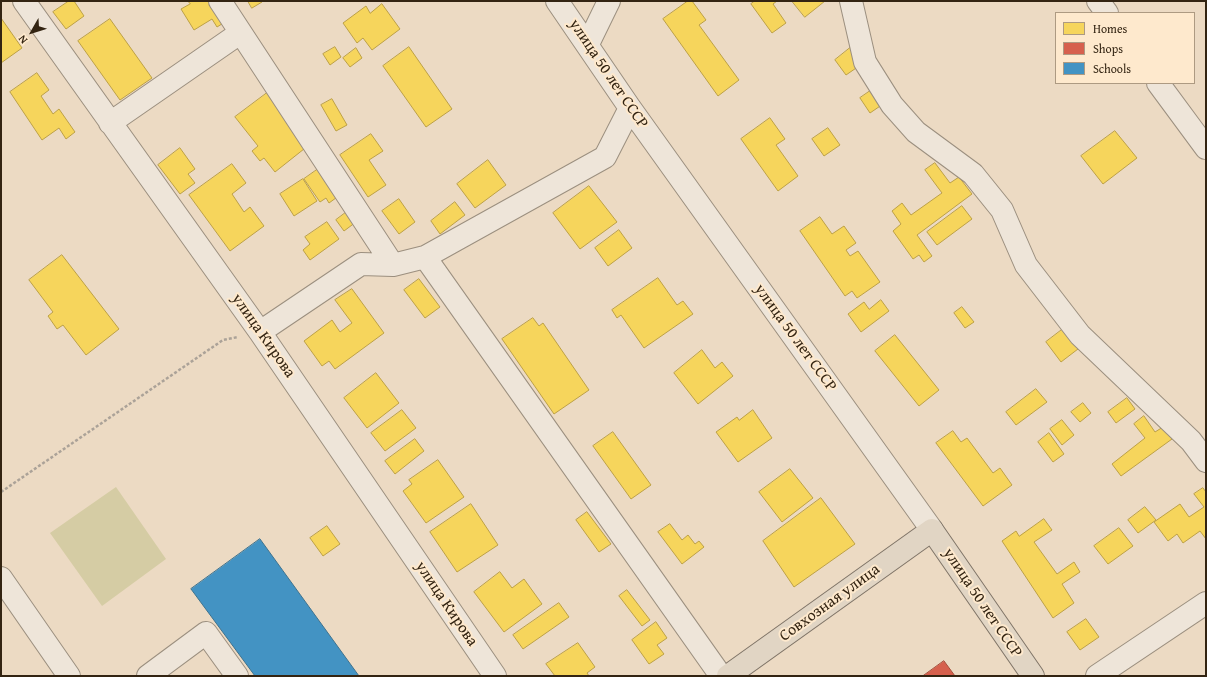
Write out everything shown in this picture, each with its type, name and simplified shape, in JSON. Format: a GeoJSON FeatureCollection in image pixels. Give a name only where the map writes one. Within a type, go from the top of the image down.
{"type":"FeatureCollection","features":[{"type":"Feature","properties":{"kind":"main road","name":"Совхозная улица"},"geometry":{"type":"LineString","coordinates":[[728,676],[932,530]]}},
{"type":"Feature","properties":{"kind":"main road","name":"улица 50 лет СССР"},"geometry":{"type":"LineString","coordinates":[[932,530],[1033,676]]}},
{"type":"Feature","properties":{"kind":"street","name":"улица Кирова"},"geometry":{"type":"LineString","coordinates":[[24,1],[260,332],[495,676]]}},
{"type":"Feature","properties":{"kind":"street"},"geometry":{"type":"LineString","coordinates":[[220,1],[393,265]]}},
{"type":"Feature","properties":{"kind":"street","name":"улица 50 лет СССР"},"geometry":{"type":"LineString","coordinates":[[557,1],[588,44],[630,108],[932,530]]}},
{"type":"Feature","properties":{"kind":"street"},"geometry":{"type":"LineString","coordinates":[[588,44],[609,1]]}},
{"type":"Feature","properties":{"kind":"street"},"geometry":{"type":"LineString","coordinates":[[851,1],[865,62],[892,105],[916,132],[973,174],[1002,210],[1026,265],[1080,335],[1190,441],[1206,461]]}},
{"type":"Feature","properties":{"kind":"street"},"geometry":{"type":"LineString","coordinates":[[1098,1],[1106,12]]}},
{"type":"Feature","properties":{"kind":"street"},"geometry":{"type":"LineString","coordinates":[[110,123],[240,32]]}},
{"type":"Feature","properties":{"kind":"street"},"geometry":{"type":"LineString","coordinates":[[1159,84],[1206,148]]}},
{"type":"Feature","properties":{"kind":"street"},"geometry":{"type":"LineString","coordinates":[[260,332],[361,264],[393,265],[425,257],[605,157],[630,108]]}},
{"type":"Feature","properties":{"kind":"street"},"geometry":{"type":"LineString","coordinates":[[425,257],[721,676]]}},
{"type":"Feature","properties":{"kind":"street"},"geometry":{"type":"LineString","coordinates":[[1,578],[68,676]]}},
{"type":"Feature","properties":{"kind":"street"},"geometry":{"type":"LineString","coordinates":[[1097,676],[1206,603]]}},
{"type":"Feature","properties":{"kind":"street"},"geometry":{"type":"LineString","coordinates":[[148,676],[206,633],[237,676]]}},
{"type":"Feature","properties":{"kind":"path"},"geometry":{"type":"LineString","coordinates":[[1,492],[223,340],[260,332]]}},
{"type":"Feature","properties":{"kind":"shaded area"},"geometry":{"type":"Polygon","coordinates":[[[116,487],[166,559],[102,606],[50,533],[116,487]]]}},
{"type":"Feature","properties":{"kind":"building: Homes"},"geometry":{"type":"Polygon","coordinates":[[[69,1],[74,1],[84,16],[66,29],[53,12],[69,1]]]}},
{"type":"Feature","properties":{"kind":"building: Homes"},"geometry":{"type":"Polygon","coordinates":[[[188,1],[212,1],[225,22],[217,27],[212,19],[194,30],[181,9],[190,4],[188,1]]]}},
{"type":"Feature","properties":{"kind":"building: Homes"},"geometry":{"type":"Polygon","coordinates":[[[248,1],[262,1],[262,2],[252,8],[248,1]]]}},
{"type":"Feature","properties":{"kind":"building: Homes"},"geometry":{"type":"Polygon","coordinates":[[[688,1],[692,1],[706,20],[699,25],[739,80],[718,96],[663,19],[688,1]]]}},
{"type":"Feature","properties":{"kind":"building: Homes"},"geometry":{"type":"Polygon","coordinates":[[[755,1],[777,1],[773,4],[786,23],[772,33],[751,4],[755,1]]]}},
{"type":"Feature","properties":{"kind":"building: Homes"},"geometry":{"type":"Polygon","coordinates":[[[792,1],[825,1],[805,17],[792,1]]]}},
{"type":"Feature","properties":{"kind":"building: Homes"},"geometry":{"type":"Polygon","coordinates":[[[382,4],[400,29],[372,50],[363,38],[357,43],[343,23],[366,6],[370,13],[382,4]]]}},
{"type":"Feature","properties":{"kind":"building: Homes"},"geometry":{"type":"Polygon","coordinates":[[[1,18],[22,48],[1,63],[1,18]]]}},
{"type":"Feature","properties":{"kind":"building: Homes"},"geometry":{"type":"Polygon","coordinates":[[[110,19],[152,78],[120,100],[78,41],[110,19]]]}},
{"type":"Feature","properties":{"kind":"building: Homes"},"geometry":{"type":"Polygon","coordinates":[[[335,47],[341,57],[330,65],[323,54],[335,47]]]}},
{"type":"Feature","properties":{"kind":"building: Homes"},"geometry":{"type":"Polygon","coordinates":[[[409,47],[452,109],[426,127],[383,66],[409,47]]]}},
{"type":"Feature","properties":{"kind":"building: Homes"},"geometry":{"type":"Polygon","coordinates":[[[356,48],[362,58],[350,67],[343,58],[356,48]]]}},
{"type":"Feature","properties":{"kind":"building: Homes"},"geometry":{"type":"Polygon","coordinates":[[[850,48],[862,64],[846,75],[835,60],[850,48]]]}},
{"type":"Feature","properties":{"kind":"building: Homes"},"geometry":{"type":"Polygon","coordinates":[[[37,73],[49,90],[41,96],[53,114],[59,109],[75,132],[66,139],[59,128],[42,140],[10,92],[37,73]]]}},
{"type":"Feature","properties":{"kind":"building: Homes"},"geometry":{"type":"Polygon","coordinates":[[[876,87],[886,102],[870,113],[860,98],[876,87]]]}},
{"type":"Feature","properties":{"kind":"building: Homes"},"geometry":{"type":"Polygon","coordinates":[[[271,90],[309,145],[275,172],[264,158],[260,161],[252,151],[258,146],[235,117],[271,90]]]}},
{"type":"Feature","properties":{"kind":"building: Homes"},"geometry":{"type":"Polygon","coordinates":[[[332,99],[347,125],[336,131],[321,105],[332,99]]]}},
{"type":"Feature","properties":{"kind":"building: Homes"},"geometry":{"type":"Polygon","coordinates":[[[770,118],[785,139],[776,145],[798,176],[778,191],[741,139],[770,118]]]}},
{"type":"Feature","properties":{"kind":"building: Homes"},"geometry":{"type":"Polygon","coordinates":[[[828,128],[840,145],[824,156],[812,139],[828,128]]]}},
{"type":"Feature","properties":{"kind":"building: Homes"},"geometry":{"type":"Polygon","coordinates":[[[1115,131],[1137,158],[1103,184],[1081,156],[1115,131]]]}},
{"type":"Feature","properties":{"kind":"building: Homes"},"geometry":{"type":"Polygon","coordinates":[[[371,134],[383,151],[369,160],[386,185],[368,197],[340,155],[371,134]]]}},
{"type":"Feature","properties":{"kind":"building: Homes"},"geometry":{"type":"Polygon","coordinates":[[[180,148],[195,169],[188,174],[195,183],[180,194],[158,165],[180,148]]]}},
{"type":"Feature","properties":{"kind":"building: Homes"},"geometry":{"type":"Polygon","coordinates":[[[488,160],[506,185],[475,208],[457,184],[488,160]]]}},
{"type":"Feature","properties":{"kind":"building: Homes"},"geometry":{"type":"Polygon","coordinates":[[[935,163],[950,183],[959,177],[972,194],[917,235],[932,256],[924,262],[919,255],[913,259],[893,231],[901,224],[892,211],[902,203],[911,215],[942,193],[925,170],[935,163]]]}},
{"type":"Feature","properties":{"kind":"building: Homes"},"geometry":{"type":"Polygon","coordinates":[[[232,164],[246,183],[232,194],[244,212],[250,207],[264,226],[230,251],[189,195],[232,164]]]}},
{"type":"Feature","properties":{"kind":"building: Homes"},"geometry":{"type":"Polygon","coordinates":[[[321,167],[340,195],[329,203],[326,198],[320,202],[304,179],[321,167]]]}},
{"type":"Feature","properties":{"kind":"building: Homes"},"geometry":{"type":"Polygon","coordinates":[[[303,179],[317,201],[294,216],[280,194],[303,179]]]}},
{"type":"Feature","properties":{"kind":"building: Homes"},"geometry":{"type":"Polygon","coordinates":[[[589,186],[617,222],[580,249],[553,213],[589,186]]]}},
{"type":"Feature","properties":{"kind":"building: Homes"},"geometry":{"type":"Polygon","coordinates":[[[399,199],[415,222],[399,234],[382,211],[399,199]]]}},
{"type":"Feature","properties":{"kind":"building: Homes"},"geometry":{"type":"Polygon","coordinates":[[[455,202],[465,215],[440,234],[431,221],[455,202]]]}},
{"type":"Feature","properties":{"kind":"building: Homes"},"geometry":{"type":"Polygon","coordinates":[[[962,206],[972,219],[937,245],[927,232],[962,206]]]}},
{"type":"Feature","properties":{"kind":"building: Homes"},"geometry":{"type":"Polygon","coordinates":[[[352,208],[360,219],[344,231],[336,220],[352,208]]]}},
{"type":"Feature","properties":{"kind":"building: Homes"},"geometry":{"type":"Polygon","coordinates":[[[820,217],[832,234],[844,226],[856,243],[846,250],[850,256],[858,251],[880,282],[857,298],[852,291],[845,296],[800,231],[820,217]]]}},
{"type":"Feature","properties":{"kind":"building: Homes"},"geometry":{"type":"Polygon","coordinates":[[[327,222],[339,239],[310,260],[303,250],[310,244],[305,237],[327,222]]]}},
{"type":"Feature","properties":{"kind":"building: Homes"},"geometry":{"type":"Polygon","coordinates":[[[619,230],[632,248],[608,266],[595,248],[619,230]]]}},
{"type":"Feature","properties":{"kind":"building: Homes"},"geometry":{"type":"Polygon","coordinates":[[[62,255],[119,329],[86,355],[63,325],[57,329],[48,316],[53,312],[29,280],[62,255]]]}},
{"type":"Feature","properties":{"kind":"building: Homes"},"geometry":{"type":"Polygon","coordinates":[[[658,278],[677,305],[683,301],[693,314],[644,348],[621,315],[617,318],[612,310],[658,278]]]}},
{"type":"Feature","properties":{"kind":"building: Homes"},"geometry":{"type":"Polygon","coordinates":[[[419,279],[440,307],[425,318],[404,290],[419,279]]]}},
{"type":"Feature","properties":{"kind":"building: Homes"},"geometry":{"type":"Polygon","coordinates":[[[352,289],[384,333],[335,369],[329,361],[322,366],[304,341],[332,320],[340,332],[352,323],[335,300],[352,289]]]}},
{"type":"Feature","properties":{"kind":"building: Homes"},"geometry":{"type":"Polygon","coordinates":[[[881,300],[889,311],[861,332],[848,314],[864,302],[869,309],[881,300]]]}},
{"type":"Feature","properties":{"kind":"building: Homes"},"geometry":{"type":"Polygon","coordinates":[[[962,307],[974,322],[965,328],[954,313],[962,307]]]}},
{"type":"Feature","properties":{"kind":"building: Homes"},"geometry":{"type":"Polygon","coordinates":[[[533,318],[539,326],[543,323],[589,390],[554,414],[502,339],[533,318]]]}},
{"type":"Feature","properties":{"kind":"building: Homes"},"geometry":{"type":"Polygon","coordinates":[[[1063,329],[1078,349],[1061,362],[1046,342],[1063,329]]]}},
{"type":"Feature","properties":{"kind":"building: Homes"},"geometry":{"type":"Polygon","coordinates":[[[895,335],[939,390],[919,406],[875,351],[895,335]]]}},
{"type":"Feature","properties":{"kind":"building: Homes"},"geometry":{"type":"Polygon","coordinates":[[[702,350],[715,368],[722,362],[733,376],[698,404],[674,373],[702,350]]]}},
{"type":"Feature","properties":{"kind":"building: Homes"},"geometry":{"type":"Polygon","coordinates":[[[376,373],[399,403],[367,428],[344,398],[376,373]]]}},
{"type":"Feature","properties":{"kind":"building: Homes"},"geometry":{"type":"Polygon","coordinates":[[[1036,389],[1047,402],[1016,425],[1006,412],[1036,389]]]}},
{"type":"Feature","properties":{"kind":"building: Homes"},"geometry":{"type":"Polygon","coordinates":[[[1127,398],[1135,409],[1116,423],[1108,412],[1127,398]]]}},
{"type":"Feature","properties":{"kind":"building: Homes"},"geometry":{"type":"Polygon","coordinates":[[[1083,403],[1091,413],[1080,422],[1071,412],[1083,403]]]}},
{"type":"Feature","properties":{"kind":"building: Homes"},"geometry":{"type":"Polygon","coordinates":[[[402,410],[416,428],[385,451],[371,433],[402,410]]]}},
{"type":"Feature","properties":{"kind":"building: Homes"},"geometry":{"type":"Polygon","coordinates":[[[753,410],[772,438],[738,462],[716,432],[737,417],[739,420],[753,410]]]}},
{"type":"Feature","properties":{"kind":"building: Homes"},"geometry":{"type":"Polygon","coordinates":[[[1144,416],[1155,432],[1163,427],[1172,439],[1121,476],[1112,464],[1145,438],[1134,424],[1144,416]]]}},
{"type":"Feature","properties":{"kind":"building: Homes"},"geometry":{"type":"Polygon","coordinates":[[[1062,420],[1074,435],[1062,445],[1050,429],[1062,420]]]}},
{"type":"Feature","properties":{"kind":"building: Homes"},"geometry":{"type":"Polygon","coordinates":[[[953,431],[961,442],[967,438],[993,473],[1000,468],[1012,485],[983,506],[936,443],[953,431]]]}},
{"type":"Feature","properties":{"kind":"building: Homes"},"geometry":{"type":"Polygon","coordinates":[[[613,432],[651,485],[631,499],[593,446],[613,432]]]}},
{"type":"Feature","properties":{"kind":"building: Homes"},"geometry":{"type":"Polygon","coordinates":[[[1049,433],[1064,454],[1053,462],[1038,442],[1049,433]]]}},
{"type":"Feature","properties":{"kind":"building: Homes"},"geometry":{"type":"Polygon","coordinates":[[[415,439],[424,451],[395,474],[385,461],[415,439]]]}},
{"type":"Feature","properties":{"kind":"building: Homes"},"geometry":{"type":"Polygon","coordinates":[[[438,460],[464,497],[426,523],[403,491],[412,484],[409,480],[438,460]]]}},
{"type":"Feature","properties":{"kind":"building: Homes"},"geometry":{"type":"Polygon","coordinates":[[[790,469],[813,498],[782,522],[759,492],[790,469]]]}},
{"type":"Feature","properties":{"kind":"building: Homes"},"geometry":{"type":"Polygon","coordinates":[[[1203,488],[1206,492],[1206,539],[1200,531],[1183,543],[1177,534],[1168,541],[1154,522],[1180,504],[1189,517],[1204,507],[1194,494],[1203,488]]]}},
{"type":"Feature","properties":{"kind":"building: Homes"},"geometry":{"type":"Polygon","coordinates":[[[821,498],[855,544],[794,587],[763,541],[821,498]]]}},
{"type":"Feature","properties":{"kind":"building: Homes"},"geometry":{"type":"Polygon","coordinates":[[[471,504],[498,545],[457,572],[430,532],[471,504]]]}},
{"type":"Feature","properties":{"kind":"building: Homes"},"geometry":{"type":"Polygon","coordinates":[[[1145,507],[1156,520],[1138,533],[1128,520],[1145,507]]]}},
{"type":"Feature","properties":{"kind":"building: Homes"},"geometry":{"type":"Polygon","coordinates":[[[587,512],[611,544],[599,552],[576,520],[587,512]]]}},
{"type":"Feature","properties":{"kind":"building: Homes"},"geometry":{"type":"Polygon","coordinates":[[[1044,519],[1052,530],[1034,542],[1057,574],[1074,562],[1080,572],[1062,584],[1074,603],[1053,618],[1002,541],[1016,531],[1019,536],[1044,519]]]}},
{"type":"Feature","properties":{"kind":"building: Homes"},"geometry":{"type":"Polygon","coordinates":[[[670,524],[682,540],[688,535],[695,544],[699,541],[704,547],[682,564],[658,532],[670,524]]]}},
{"type":"Feature","properties":{"kind":"building: Homes"},"geometry":{"type":"Polygon","coordinates":[[[327,526],[340,544],[323,556],[310,538],[327,526]]]}},
{"type":"Feature","properties":{"kind":"building: Homes"},"geometry":{"type":"Polygon","coordinates":[[[1119,528],[1133,546],[1108,564],[1094,546],[1119,528]]]}},
{"type":"Feature","properties":{"kind":"building: Homes"},"geometry":{"type":"Polygon","coordinates":[[[500,572],[512,588],[524,579],[542,604],[504,632],[474,592],[500,572]]]}},
{"type":"Feature","properties":{"kind":"building: Homes"},"geometry":{"type":"Polygon","coordinates":[[[627,590],[650,620],[642,626],[619,596],[627,590]]]}},
{"type":"Feature","properties":{"kind":"building: Homes"},"geometry":{"type":"Polygon","coordinates":[[[559,603],[569,617],[523,649],[513,635],[559,603]]]}},
{"type":"Feature","properties":{"kind":"building: Homes"},"geometry":{"type":"Polygon","coordinates":[[[1086,619],[1099,637],[1080,650],[1067,632],[1086,619]]]}},
{"type":"Feature","properties":{"kind":"building: Homes"},"geometry":{"type":"Polygon","coordinates":[[[656,622],[667,638],[657,645],[664,654],[649,664],[632,640],[656,622]]]}},
{"type":"Feature","properties":{"kind":"building: Homes"},"geometry":{"type":"Polygon","coordinates":[[[578,643],[595,667],[587,673],[589,676],[555,676],[546,664],[578,643]]]}},
{"type":"Feature","properties":{"kind":"building: Shops"},"geometry":{"type":"Polygon","coordinates":[[[944,661],[955,676],[923,676],[944,661]]]}},
{"type":"Feature","properties":{"kind":"building: Schools"},"geometry":{"type":"Polygon","coordinates":[[[260,539],[359,676],[255,676],[191,589],[260,539]]]}}]}
